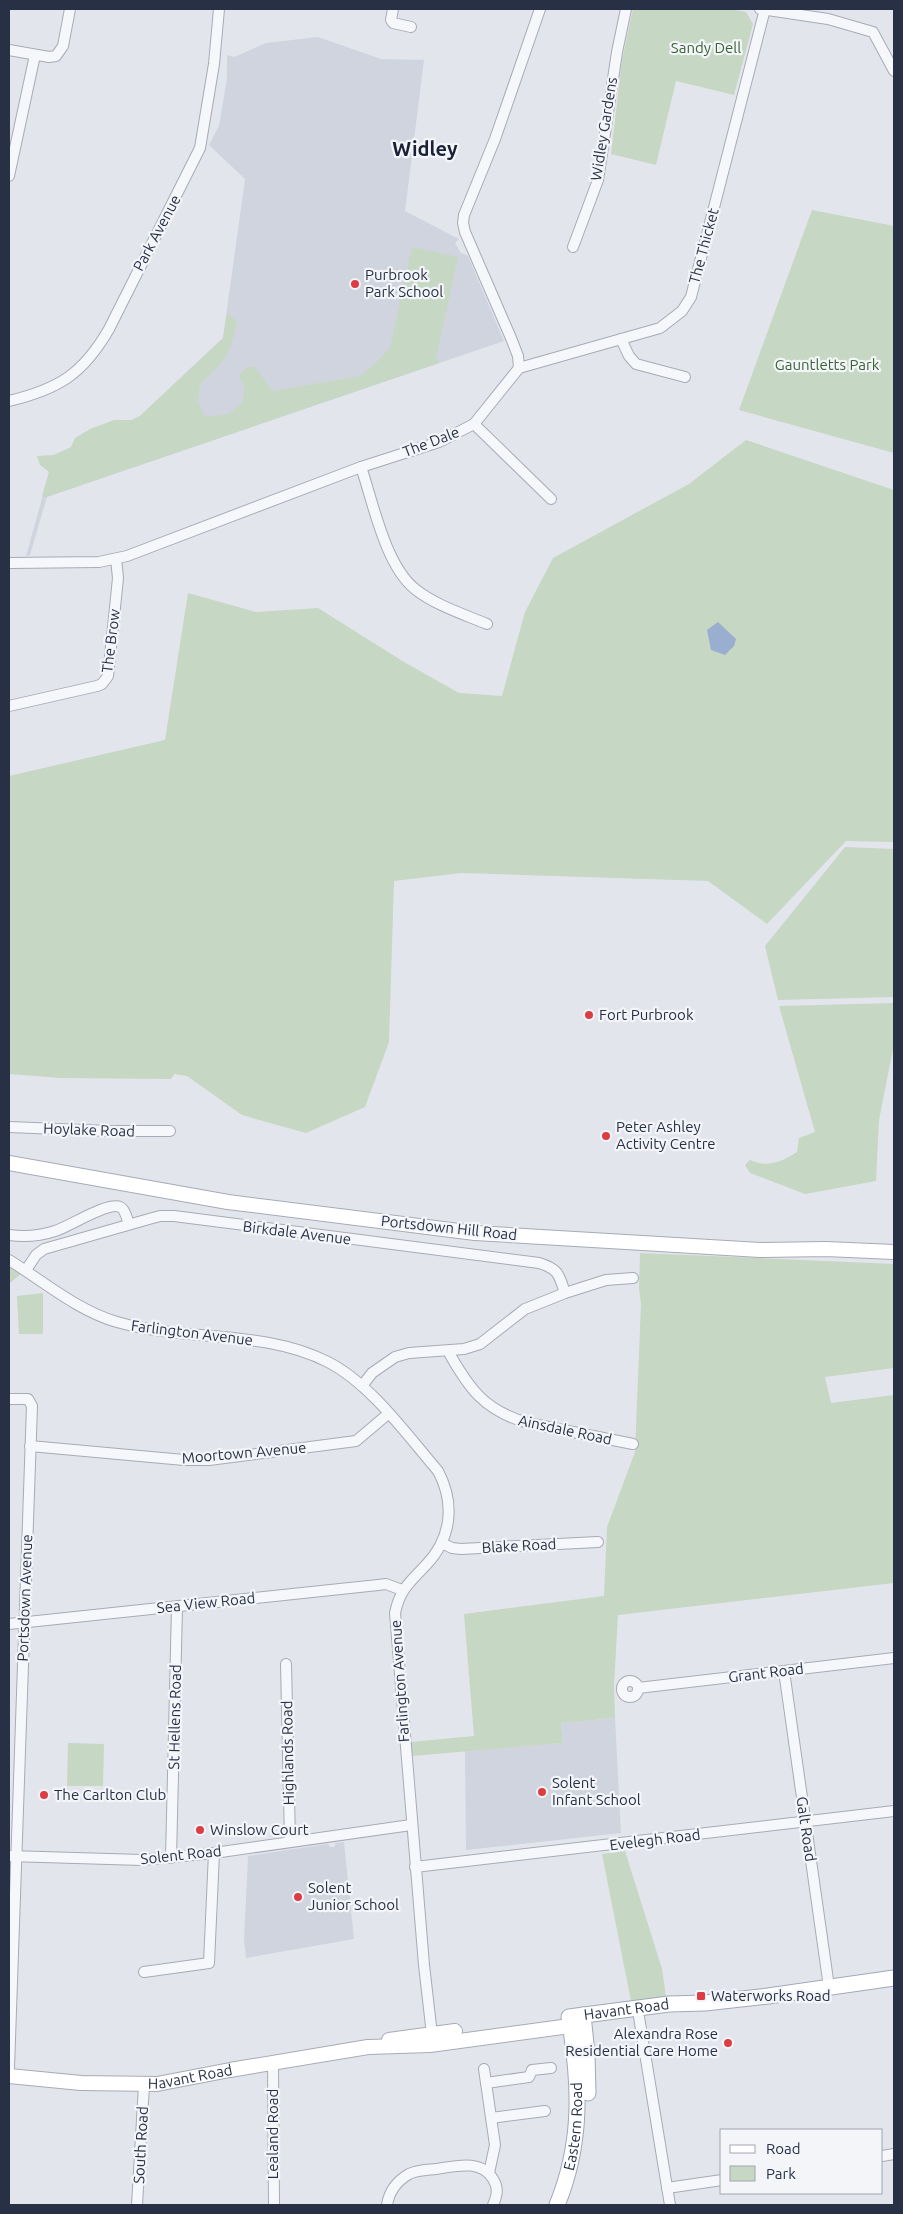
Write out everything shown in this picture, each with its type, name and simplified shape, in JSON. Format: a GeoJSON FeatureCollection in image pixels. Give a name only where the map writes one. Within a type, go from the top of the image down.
{"type":"FeatureCollection","features":[{"type":"Feature","properties":{"kind":"main road","name":"Portsdown Hill Road"},"geometry":{"type":"LineString","coordinates":[[9,1163],[228,1202],[475,1233],[760,1250],[826,1249],[894,1252]]}},
{"type":"Feature","properties":{"kind":"main road","name":"Havant Road"},"geometry":{"type":"LineString","coordinates":[[9,2076],[81,2082],[144,2084],[170,2082],[273,2062],[370,2047],[405,2047],[436,2038],[577,2020],[669,2004],[705,2003],[894,1978]]}},
{"type":"Feature","properties":{"kind":"main road","name":"Havant Road"},"geometry":{"type":"LineString","coordinates":[[577,2020],[639,2017],[672,2012],[705,2003]]}},
{"type":"Feature","properties":{"kind":"main road","name":"Eastern Road"},"geometry":{"type":"LineString","coordinates":[[557,2205],[569,2168],[578,2119],[577,2020]]}},
{"type":"Feature","properties":{"kind":"main road","name":"Eastern Road"},"geometry":{"type":"LineString","coordinates":[[567,2205],[579,2168],[586,2129],[588,2080],[577,2020]]}},
{"type":"Feature","properties":{"kind":"street"},"geometry":{"type":"LineString","coordinates":[[9,50],[49,57],[56,56],[63,46],[70,9]]}},
{"type":"Feature","properties":{"kind":"street","name":"Park Avenue"},"geometry":{"type":"LineString","coordinates":[[9,401],[24,398],[74,375],[95,353],[109,329],[155,234],[196,160],[200,148],[214,64],[219,9]]}},
{"type":"Feature","properties":{"kind":"street"},"geometry":{"type":"LineString","coordinates":[[393,9],[391,20],[393,23],[411,27]]}},
{"type":"Feature","properties":{"kind":"street"},"geometry":{"type":"LineString","coordinates":[[519,368],[518,356],[511,338],[462,223],[495,139],[540,9]]}},
{"type":"Feature","properties":{"kind":"street","name":"Widley Gardens"},"geometry":{"type":"LineString","coordinates":[[573,247],[598,180],[617,52],[626,9]]}},
{"type":"Feature","properties":{"kind":"street"},"geometry":{"type":"LineString","coordinates":[[763,9],[828,19],[873,32],[894,71]]}},
{"type":"Feature","properties":{"kind":"street","name":"The Thicket"},"geometry":{"type":"LineString","coordinates":[[519,368],[660,328],[682,311],[690,297],[763,9]]}},
{"type":"Feature","properties":{"kind":"street"},"geometry":{"type":"LineString","coordinates":[[9,176],[35,55]]}},
{"type":"Feature","properties":{"kind":"street"},"geometry":{"type":"LineString","coordinates":[[621,339],[629,356],[636,364],[685,377]]}},
{"type":"Feature","properties":{"kind":"street","name":"The Dale"},"geometry":{"type":"LineString","coordinates":[[9,563],[85,563],[116,559],[361,467],[439,442],[474,424],[519,368]]}},
{"type":"Feature","properties":{"kind":"street"},"geometry":{"type":"LineString","coordinates":[[474,424],[551,498]]}},
{"type":"Feature","properties":{"kind":"street"},"geometry":{"type":"LineString","coordinates":[[361,467],[389,553],[401,574],[422,594],[487,624]]}},
{"type":"Feature","properties":{"kind":"street","name":"The Brow"},"geometry":{"type":"LineString","coordinates":[[9,706],[97,686],[106,681],[118,578],[116,559]]}},
{"type":"Feature","properties":{"kind":"street","name":"Hoylake Road"},"geometry":{"type":"LineString","coordinates":[[9,1127],[108,1131],[170,1131]]}},
{"type":"Feature","properties":{"kind":"street"},"geometry":{"type":"LineString","coordinates":[[9,1235],[31,1236],[53,1232],[102,1209],[115,1206],[123,1210],[129,1224]]}},
{"type":"Feature","properties":{"kind":"street","name":"Birkdale Avenue"},"geometry":{"type":"LineString","coordinates":[[26,1270],[36,1255],[44,1249],[160,1216],[174,1216],[540,1263],[552,1267],[558,1273],[565,1293]]}},
{"type":"Feature","properties":{"kind":"street","name":"Farlington Avenue"},"geometry":{"type":"LineString","coordinates":[[9,1260],[77,1303],[114,1322],[146,1328],[281,1345],[329,1363],[362,1386],[438,1471],[444,1481],[450,1504],[447,1530],[442,1543],[427,1564],[402,1590],[395,1613],[415,1868],[436,2038]]}},
{"type":"Feature","properties":{"kind":"street"},"geometry":{"type":"LineString","coordinates":[[362,1386],[372,1373],[395,1357],[426,1351],[448,1351],[480,1344],[525,1310],[565,1293],[606,1280],[633,1278]]}},
{"type":"Feature","properties":{"kind":"street","name":"Ainsdale Road"},"geometry":{"type":"LineString","coordinates":[[448,1351],[477,1394],[494,1410],[511,1418],[628,1443],[625,1430]]}},
{"type":"Feature","properties":{"kind":"street","name":"Portsdown Avenue"},"geometry":{"type":"LineString","coordinates":[[9,1399],[28,1399],[32,1406],[13,1856],[9,2068]]}},
{"type":"Feature","properties":{"kind":"street","name":"Moortown Avenue"},"geometry":{"type":"LineString","coordinates":[[30,1446],[184,1460],[208,1460],[356,1441],[388,1414]]}},
{"type":"Feature","properties":{"kind":"street","name":"Blake Road"},"geometry":{"type":"LineString","coordinates":[[442,1543],[452,1548],[461,1548],[598,1542]]}},
{"type":"Feature","properties":{"kind":"street","name":"Sea View Road"},"geometry":{"type":"LineString","coordinates":[[9,1624],[386,1584],[402,1590]]}},
{"type":"Feature","properties":{"kind":"street","name":"St Hellens Road"},"geometry":{"type":"LineString","coordinates":[[171,1858],[177,1607]]}},
{"type":"Feature","properties":{"kind":"street","name":"Grant Road"},"geometry":{"type":"LineString","coordinates":[[638,1688],[894,1658]]}},
{"type":"Feature","properties":{"kind":"street","name":"Highlands Road"},"geometry":{"type":"LineString","coordinates":[[286,1664],[290,1842]]}},
{"type":"Feature","properties":{"kind":"street","name":"Galt Road"},"geometry":{"type":"LineString","coordinates":[[784,1671],[829,1987]]}},
{"type":"Feature","properties":{"kind":"street","name":"Evelegh Road"},"geometry":{"type":"LineString","coordinates":[[415,1868],[894,1811]]}},
{"type":"Feature","properties":{"kind":"street","name":"Solent Road"},"geometry":{"type":"LineString","coordinates":[[13,1856],[142,1860],[171,1858],[411,1825]]}},
{"type":"Feature","properties":{"kind":"street"},"geometry":{"type":"LineString","coordinates":[[144,1972],[209,1963],[214,1853]]}},
{"type":"Feature","properties":{"kind":"street"},"geometry":{"type":"LineString","coordinates":[[639,2017],[670,2205]]}},
{"type":"Feature","properties":{"kind":"street","name":"Lealand Road"},"geometry":{"type":"LineString","coordinates":[[273,2062],[274,2205]]}},
{"type":"Feature","properties":{"kind":"street"},"geometry":{"type":"LineString","coordinates":[[486,2082],[529,2077],[532,2070],[551,2068]]}},
{"type":"Feature","properties":{"kind":"street"},"geometry":{"type":"LineString","coordinates":[[484,2069],[495,2145],[489,2173]]}},
{"type":"Feature","properties":{"kind":"street","name":"South Road"},"geometry":{"type":"LineString","coordinates":[[137,2205],[144,2084]]}},
{"type":"Feature","properties":{"kind":"street"},"geometry":{"type":"LineString","coordinates":[[491,2118],[545,2111]]}},
{"type":"Feature","properties":{"kind":"street"},"geometry":{"type":"LineString","coordinates":[[387,2205],[391,2192],[396,2185],[410,2174],[460,2165],[480,2167],[489,2173],[495,2182],[497,2190],[493,2205]]}},
{"type":"Feature","properties":{"kind":"street"},"geometry":{"type":"LineString","coordinates":[[667,2188],[720,2180]]}},
{"type":"Feature","properties":{"kind":"shaded area","name":"Purbrook Park School"},"geometry":{"type":"Polygon","coordinates":[[[318,37],[381,59],[424,60],[405,211],[459,239],[455,243],[461,253],[468,256],[504,341],[47,497],[30,555],[26,556],[54,455],[140,416],[223,338],[245,179],[209,145],[219,126],[227,78],[227,55],[234,57],[266,43],[318,37]]]}},
{"type":"Feature","properties":{"kind":"shaded area","name":"Solent Infant School"},"geometry":{"type":"Polygon","coordinates":[[[615,1718],[621,1833],[466,1850],[465,1751],[563,1743],[561,1723],[615,1718]]]}},
{"type":"Feature","properties":{"kind":"shaded area","name":"Solent Junior School"},"geometry":{"type":"Polygon","coordinates":[[[344,1842],[354,1939],[246,1958],[244,1939],[248,1856],[328,1844],[330,1847],[335,1847],[335,1843],[344,1842]]]}},
{"type":"Feature","properties":{"kind":"green space","name":"Sandy Dell"},"geometry":{"type":"Polygon","coordinates":[[[633,9],[730,9],[746,12],[753,24],[734,95],[676,81],[656,165],[611,154],[622,60],[633,9]]]}},
{"type":"Feature","properties":{"kind":"green space","name":"Gauntletts Park"},"geometry":{"type":"Polygon","coordinates":[[[812,210],[894,226],[894,453],[739,410],[812,210]]]}},
{"type":"Feature","properties":{"kind":"green space"},"geometry":{"type":"Polygon","coordinates":[[[412,247],[458,257],[436,358],[439,363],[46,497],[42,496],[49,472],[40,465],[37,456],[54,455],[71,447],[75,438],[90,429],[114,420],[132,420],[140,416],[223,338],[227,313],[237,322],[232,343],[221,363],[200,384],[198,402],[205,417],[228,414],[242,403],[245,389],[239,376],[247,367],[255,367],[273,391],[360,376],[390,348],[412,247]]]}},
{"type":"Feature","properties":{"kind":"green space"},"geometry":{"type":"Polygon","coordinates":[[[746,440],[894,490],[894,842],[846,841],[767,924],[708,881],[461,873],[394,881],[389,1042],[365,1107],[306,1133],[242,1115],[187,1076],[174,1074],[171,1079],[61,1078],[9,1074],[9,776],[165,740],[188,593],[256,612],[318,608],[404,662],[459,693],[502,696],[525,612],[553,558],[689,484],[746,440]]]}},
{"type":"Feature","properties":{"kind":"green space"},"geometry":{"type":"Polygon","coordinates":[[[845,847],[894,849],[894,997],[778,1000],[765,946],[845,847]]]}},
{"type":"Feature","properties":{"kind":"green space"},"geometry":{"type":"Polygon","coordinates":[[[894,1003],[894,1044],[879,1120],[876,1181],[805,1194],[750,1173],[745,1165],[750,1160],[769,1164],[785,1159],[797,1152],[799,1138],[815,1132],[779,1006],[894,1003]]]}},
{"type":"Feature","properties":{"kind":"green space"},"geometry":{"type":"Polygon","coordinates":[[[640,1253],[894,1264],[894,1368],[825,1377],[831,1403],[894,1395],[894,1583],[618,1615],[614,1685],[615,1718],[561,1723],[563,1743],[412,1756],[411,1742],[474,1736],[464,1614],[604,1596],[607,1527],[635,1452],[641,1304],[639,1288],[640,1253]]]}},
{"type":"Feature","properties":{"kind":"green space"},"geometry":{"type":"Polygon","coordinates":[[[9,1264],[23,1272],[9,1284],[9,1264]]]}},
{"type":"Feature","properties":{"kind":"green space"},"geometry":{"type":"Polygon","coordinates":[[[43,1293],[43,1334],[19,1334],[17,1296],[43,1293]]]}},
{"type":"Feature","properties":{"kind":"green space"},"geometry":{"type":"Polygon","coordinates":[[[68,1743],[104,1744],[103,1786],[67,1786],[68,1743]]]}},
{"type":"Feature","properties":{"kind":"green space"},"geometry":{"type":"Polygon","coordinates":[[[625,1851],[662,1969],[666,1997],[631,2001],[602,1854],[625,1851]]]}},
{"type":"Feature","properties":{"kind":"water"},"geometry":{"type":"Polygon","coordinates":[[[718,622],[736,639],[734,646],[725,655],[711,650],[707,630],[718,622]]]}},
{"type":"Feature","properties":{"kind":"place","name":"Purbrook Park School"},"geometry":{"type":"Point","coordinates":[355,284]}},
{"type":"Feature","properties":{"kind":"place","name":"Fort Purbrook"},"geometry":{"type":"Point","coordinates":[589,1015]}},
{"type":"Feature","properties":{"kind":"place","name":"Peter Ashley Activity Centre"},"geometry":{"type":"Point","coordinates":[606,1136]}},
{"type":"Feature","properties":{"kind":"place","name":"Solent Infant School"},"geometry":{"type":"Point","coordinates":[542,1792]}},
{"type":"Feature","properties":{"kind":"place","name":"The Carlton Club"},"geometry":{"type":"Point","coordinates":[44,1795]}},
{"type":"Feature","properties":{"kind":"place","name":"Winslow Court"},"geometry":{"type":"Point","coordinates":[200,1830]}},
{"type":"Feature","properties":{"kind":"place","name":"Solent Junior School"},"geometry":{"type":"Point","coordinates":[298,1897]}},
{"type":"Feature","properties":{"kind":"place","name":"Waterworks Road"},"geometry":{"type":"Point","coordinates":[701,1996]}},
{"type":"Feature","properties":{"kind":"place","name":"Alexandra Rose Residential Care Home"},"geometry":{"type":"Point","coordinates":[728,2043]}},
{"type":"Feature","properties":{"kind":"district","name":"Widley"},"geometry":{"type":"Point","coordinates":[425,149]}}]}
